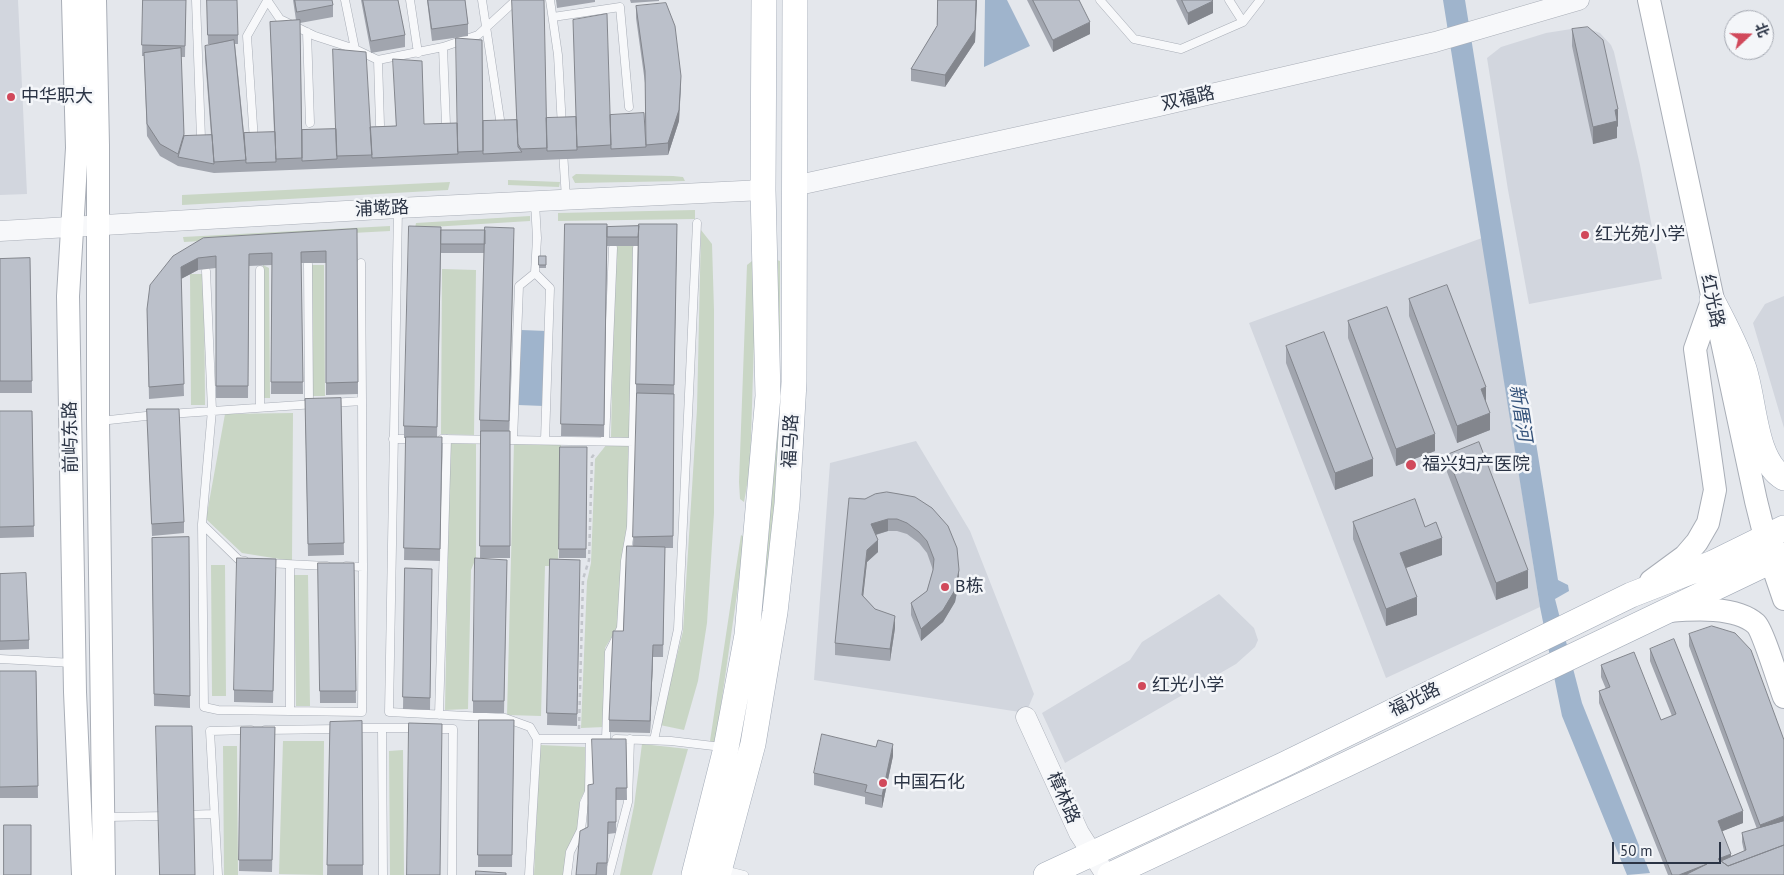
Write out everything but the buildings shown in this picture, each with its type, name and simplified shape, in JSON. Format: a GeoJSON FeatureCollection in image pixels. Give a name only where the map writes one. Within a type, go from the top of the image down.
{"type":"FeatureCollection","features":[{"type":"Feature","properties":{"kind":"main road","name":"前屿东路"},"geometry":{"type":"LineString","coordinates":[[73,0],[77,148],[68,296],[75,663],[83,875]]}},
{"type":"Feature","properties":{"kind":"main road","name":"前屿东路"},"geometry":{"type":"LineString","coordinates":[[95,0],[104,875]]}},
{"type":"Feature","properties":{"kind":"main road","name":"福马路"},"geometry":{"type":"LineString","coordinates":[[694,875],[726,748],[747,635],[768,396],[763,190],[764,0]]}},
{"type":"Feature","properties":{"kind":"main road","name":"福马路"},"geometry":{"type":"LineString","coordinates":[[719,873],[753,744],[782,564],[794,382],[795,0]]}},
{"type":"Feature","properties":{"kind":"main road","name":"红光路"},"geometry":{"type":"LineString","coordinates":[[1649,0],[1712,300],[1774,532],[1784,599]]}},
{"type":"Feature","properties":{"kind":"main road"},"geometry":{"type":"LineString","coordinates":[[1712,300],[1744,370],[1764,455],[1773,469],[1784,478]]}},
{"type":"Feature","properties":{"kind":"main road"},"geometry":{"type":"LineString","coordinates":[[1631,595],[1685,556],[1698,542],[1708,523],[1715,490],[1695,349],[1712,300]]}},
{"type":"Feature","properties":{"kind":"main road","name":"福光路"},"geometry":{"type":"LineString","coordinates":[[1046,875],[1283,765],[1631,595],[1713,562],[1774,532]]}},
{"type":"Feature","properties":{"kind":"main road","name":"福光路"},"geometry":{"type":"LineString","coordinates":[[1110,875],[1541,672],[1777,558]]}},
{"type":"Feature","properties":{"kind":"main road"},"geometry":{"type":"LineString","coordinates":[[1665,611],[1711,610],[1746,619],[1757,625],[1784,697]]}},
{"type":"Feature","properties":{"kind":"street","name":"双福路"},"geometry":{"type":"LineString","coordinates":[[794,186],[1126,113],[1435,42],[1579,0]]}},
{"type":"Feature","properties":{"kind":"street","name":"浦墘路"},"geometry":{"type":"LineString","coordinates":[[0,231],[398,208],[763,190]]}},
{"type":"Feature","properties":{"kind":"street","name":"樟林路"},"geometry":{"type":"LineString","coordinates":[[1026,717],[1079,833],[1106,875]]}},
{"type":"Feature","properties":{"kind":"lane"},"geometry":{"type":"LineString","coordinates":[[196,0],[201,138]]}},
{"type":"Feature","properties":{"kind":"lane"},"geometry":{"type":"LineString","coordinates":[[345,0],[355,49]]}},
{"type":"Feature","properties":{"kind":"lane"},"geometry":{"type":"LineString","coordinates":[[410,0],[418,53]]}},
{"type":"Feature","properties":{"kind":"lane"},"geometry":{"type":"LineString","coordinates":[[482,0],[488,26],[501,126]]}},
{"type":"Feature","properties":{"kind":"lane"},"geometry":{"type":"LineString","coordinates":[[254,146],[247,36],[267,1],[280,19],[307,32],[355,49],[378,60],[418,53],[478,35],[516,0]]}},
{"type":"Feature","properties":{"kind":"lane"},"geometry":{"type":"LineString","coordinates":[[550,0],[558,55],[566,199]]}},
{"type":"Feature","properties":{"kind":"lane"},"geometry":{"type":"LineString","coordinates":[[1100,0],[1134,39],[1182,49],[1243,22],[1260,0]]}},
{"type":"Feature","properties":{"kind":"lane"},"geometry":{"type":"LineString","coordinates":[[1229,0],[1243,22]]}},
{"type":"Feature","properties":{"kind":"lane"},"geometry":{"type":"LineString","coordinates":[[553,16],[619,3],[629,107]]}},
{"type":"Feature","properties":{"kind":"lane"},"geometry":{"type":"LineString","coordinates":[[307,32],[310,124]]}},
{"type":"Feature","properties":{"kind":"lane"},"geometry":{"type":"LineString","coordinates":[[443,46],[446,125]]}},
{"type":"Feature","properties":{"kind":"lane"},"geometry":{"type":"LineString","coordinates":[[378,60],[380,125]]}},
{"type":"Feature","properties":{"kind":"lane"},"geometry":{"type":"LineString","coordinates":[[513,440],[519,286],[535,273],[537,238],[535,201]]}},
{"type":"Feature","properties":{"kind":"lane"},"geometry":{"type":"LineString","coordinates":[[398,208],[399,239],[393,439],[389,712],[506,718],[530,726],[537,739],[530,875]]}},
{"type":"Feature","properties":{"kind":"lane"},"geometry":{"type":"LineString","coordinates":[[654,740],[678,629],[697,223]]}},
{"type":"Feature","properties":{"kind":"lane"},"geometry":{"type":"LineString","coordinates":[[605,441],[613,248]]}},
{"type":"Feature","properties":{"kind":"lane"},"geometry":{"type":"LineString","coordinates":[[606,739],[608,652],[621,628],[624,561],[631,527],[637,248]]}},
{"type":"Feature","properties":{"kind":"lane"},"geometry":{"type":"LineString","coordinates":[[206,271],[212,410],[202,524],[204,707],[218,710],[362,712],[361,263]]}},
{"type":"Feature","properties":{"kind":"lane"},"geometry":{"type":"LineString","coordinates":[[308,264],[309,404]]}},
{"type":"Feature","properties":{"kind":"lane"},"geometry":{"type":"LineString","coordinates":[[260,270],[260,407]]}},
{"type":"Feature","properties":{"kind":"lane"},"geometry":{"type":"LineString","coordinates":[[535,273],[550,288],[545,440]]}},
{"type":"Feature","properties":{"kind":"lane"},"geometry":{"type":"LineString","coordinates":[[98,421],[212,410],[362,401]]}},
{"type":"Feature","properties":{"kind":"lane"},"geometry":{"type":"LineString","coordinates":[[393,439],[634,442]]}},
{"type":"Feature","properties":{"kind":"lane"},"geometry":{"type":"LineString","coordinates":[[439,714],[447,439]]}},
{"type":"Feature","properties":{"kind":"lane"},"geometry":{"type":"LineString","coordinates":[[202,524],[240,560],[290,565],[363,567]]}},
{"type":"Feature","properties":{"kind":"lane"},"geometry":{"type":"LineString","coordinates":[[290,565],[290,710]]}},
{"type":"Feature","properties":{"kind":"lane"},"geometry":{"type":"LineString","coordinates":[[0,659],[75,663]]}},
{"type":"Feature","properties":{"kind":"lane"},"geometry":{"type":"LineString","coordinates":[[382,728],[383,875]]}},
{"type":"Feature","properties":{"kind":"lane"},"geometry":{"type":"LineString","coordinates":[[218,875],[210,731],[382,728],[453,729],[452,875]]}},
{"type":"Feature","properties":{"kind":"lane"},"geometry":{"type":"LineString","coordinates":[[537,739],[654,740],[726,748]]}},
{"type":"Feature","properties":{"kind":"lane"},"geometry":{"type":"LineString","coordinates":[[567,875],[570,852],[581,830],[584,803],[589,792],[590,739]]}},
{"type":"Feature","properties":{"kind":"lane"},"geometry":{"type":"LineString","coordinates":[[609,875],[628,802],[630,739]]}},
{"type":"Feature","properties":{"kind":"lane"},"geometry":{"type":"LineString","coordinates":[[104,817],[214,814]]}},
{"type":"Feature","properties":{"kind":"lane"},"geometry":{"type":"LineString","coordinates":[[719,873],[744,875]]}},
{"type":"Feature","properties":{"kind":"path"},"geometry":{"type":"LineString","coordinates":[[578,738],[583,579],[589,560],[592,456],[605,441]]}},
{"type":"Feature","properties":{"kind":"shaded area","name":"中华职大"},"geometry":{"type":"Polygon","coordinates":[[[0,0],[18,0],[27,194],[0,195],[0,0]]]}},
{"type":"Feature","properties":{"kind":"shaded area"},"geometry":{"type":"Polygon","coordinates":[[[1584,27],[1600,33],[1611,45],[1614,52],[1640,165],[1662,279],[1529,304],[1508,190],[1487,58],[1501,47],[1546,33],[1584,27]]]}},
{"type":"Feature","properties":{"kind":"shaded area","name":"福兴妇产医院"},"geometry":{"type":"Polygon","coordinates":[[[1482,238],[1540,607],[1386,678],[1249,323],[1482,238]]]}},
{"type":"Feature","properties":{"kind":"shaded area"},"geometry":{"type":"Polygon","coordinates":[[[1784,296],[1784,428],[1753,323],[1765,304],[1784,296]]]}},
{"type":"Feature","properties":{"kind":"shaded area"},"geometry":{"type":"Polygon","coordinates":[[[916,441],[970,531],[1034,694],[1026,713],[814,680],[830,463],[916,441]]]}},
{"type":"Feature","properties":{"kind":"shaded area","name":"红光小学"},"geometry":{"type":"Polygon","coordinates":[[[1219,594],[1254,628],[1258,640],[1255,647],[1236,664],[1065,763],[1042,713],[1130,660],[1142,642],[1219,594]]]}},
{"type":"Feature","properties":{"kind":"green space"},"geometry":{"type":"Polygon","coordinates":[[[576,174],[673,176],[683,177],[685,181],[575,183],[572,177],[576,174]]]}},
{"type":"Feature","properties":{"kind":"green space"},"geometry":{"type":"Polygon","coordinates":[[[508,180],[560,182],[559,187],[508,185],[508,180]]]}},
{"type":"Feature","properties":{"kind":"green space"},"geometry":{"type":"Polygon","coordinates":[[[450,182],[448,190],[182,205],[182,195],[450,182]]]}},
{"type":"Feature","properties":{"kind":"green space"},"geometry":{"type":"Polygon","coordinates":[[[695,210],[695,219],[558,221],[558,213],[695,210]]]}},
{"type":"Feature","properties":{"kind":"green space"},"geometry":{"type":"Polygon","coordinates":[[[530,216],[530,221],[415,228],[416,223],[530,216]]]}},
{"type":"Feature","properties":{"kind":"green space"},"geometry":{"type":"Polygon","coordinates":[[[390,226],[390,231],[184,242],[183,237],[390,226]]]}},
{"type":"Feature","properties":{"kind":"green space"},"geometry":{"type":"Polygon","coordinates":[[[701,230],[712,244],[714,310],[714,513],[707,623],[698,681],[684,730],[660,725],[683,631],[697,409],[701,230]]]}},
{"type":"Feature","properties":{"kind":"green space"},"geometry":{"type":"Polygon","coordinates":[[[615,246],[633,246],[630,438],[611,437],[615,246]]]}},
{"type":"Feature","properties":{"kind":"green space"},"geometry":{"type":"Polygon","coordinates":[[[777,260],[780,261],[780,410],[775,526],[766,621],[735,773],[774,263],[777,260]]]}},
{"type":"Feature","properties":{"kind":"green space"},"geometry":{"type":"Polygon","coordinates":[[[752,261],[755,263],[756,278],[750,469],[744,502],[740,499],[739,482],[747,265],[752,261]]]}},
{"type":"Feature","properties":{"kind":"green space"},"geometry":{"type":"Polygon","coordinates":[[[263,265],[269,268],[270,398],[264,398],[263,265]]]}},
{"type":"Feature","properties":{"kind":"green space"},"geometry":{"type":"Polygon","coordinates":[[[310,265],[324,265],[325,396],[311,396],[310,265]]]}},
{"type":"Feature","properties":{"kind":"green space"},"geometry":{"type":"Polygon","coordinates":[[[442,269],[476,270],[474,435],[441,434],[442,269]]]}},
{"type":"Feature","properties":{"kind":"green space"},"geometry":{"type":"Polygon","coordinates":[[[190,274],[204,274],[205,405],[191,405],[190,274]]]}},
{"type":"Feature","properties":{"kind":"green space"},"geometry":{"type":"Polygon","coordinates":[[[293,413],[292,561],[242,553],[206,519],[225,414],[293,413]]]}},
{"type":"Feature","properties":{"kind":"green space"},"geometry":{"type":"Polygon","coordinates":[[[514,442],[561,443],[558,566],[545,566],[541,716],[507,715],[514,442]]]}},
{"type":"Feature","properties":{"kind":"green space"},"geometry":{"type":"Polygon","coordinates":[[[450,443],[476,443],[476,558],[471,570],[468,709],[445,710],[450,443]]]}},
{"type":"Feature","properties":{"kind":"green space"},"geometry":{"type":"Polygon","coordinates":[[[607,444],[631,444],[627,526],[622,557],[618,626],[605,648],[604,727],[581,728],[587,581],[591,563],[595,459],[607,444]]]}},
{"type":"Feature","properties":{"kind":"green space"},"geometry":{"type":"Polygon","coordinates":[[[741,535],[745,538],[716,740],[712,744],[710,741],[741,535]]]}},
{"type":"Feature","properties":{"kind":"green space"},"geometry":{"type":"Polygon","coordinates":[[[211,565],[225,565],[226,696],[212,696],[211,565]]]}},
{"type":"Feature","properties":{"kind":"green space"},"geometry":{"type":"Polygon","coordinates":[[[294,575],[308,575],[310,706],[296,706],[294,575]]]}},
{"type":"Feature","properties":{"kind":"green space"},"geometry":{"type":"Polygon","coordinates":[[[283,741],[324,741],[323,875],[279,874],[283,741]]]}},
{"type":"Feature","properties":{"kind":"green space"},"geometry":{"type":"Polygon","coordinates":[[[642,744],[688,749],[652,875],[620,875],[634,806],[642,744]]]}},
{"type":"Feature","properties":{"kind":"green space"},"geometry":{"type":"Polygon","coordinates":[[[540,745],[585,747],[585,791],[580,800],[578,830],[566,851],[564,875],[534,875],[540,745]]]}},
{"type":"Feature","properties":{"kind":"green space"},"geometry":{"type":"Polygon","coordinates":[[[223,746],[237,746],[238,875],[224,875],[223,746]]]}},
{"type":"Feature","properties":{"kind":"green space"},"geometry":{"type":"Polygon","coordinates":[[[403,750],[404,875],[390,875],[389,751],[403,750]]]}},
{"type":"Feature","properties":{"kind":"water"},"geometry":{"type":"Polygon","coordinates":[[[985,0],[1007,0],[1030,46],[984,67],[985,0]]]}},
{"type":"Feature","properties":{"kind":"water","name":"新厝河"},"geometry":{"type":"Polygon","coordinates":[[[1443,0],[1465,0],[1558,580],[1568,585],[1569,591],[1555,599],[1582,703],[1650,873],[1627,875],[1562,716],[1540,607],[1443,0]]]}},
{"type":"Feature","properties":{"kind":"water"},"geometry":{"type":"Polygon","coordinates":[[[521,330],[547,331],[544,406],[518,405],[521,330]]]}},
{"type":"Feature","properties":{"kind":"place","name":"中华职大"},"geometry":{"type":"Point","coordinates":[11,97]}},
{"type":"Feature","properties":{"kind":"place","name":"红光苑小学"},"geometry":{"type":"Point","coordinates":[1585,235]}},
{"type":"Feature","properties":{"kind":"place","name":"福兴妇产医院"},"geometry":{"type":"Point","coordinates":[1411,465]}},
{"type":"Feature","properties":{"kind":"place","name":"B栋"},"geometry":{"type":"Point","coordinates":[945,587]}},
{"type":"Feature","properties":{"kind":"place","name":"红光小学"},"geometry":{"type":"Point","coordinates":[1142,686]}},
{"type":"Feature","properties":{"kind":"place","name":"中国石化"},"geometry":{"type":"Point","coordinates":[883,783]}}]}
